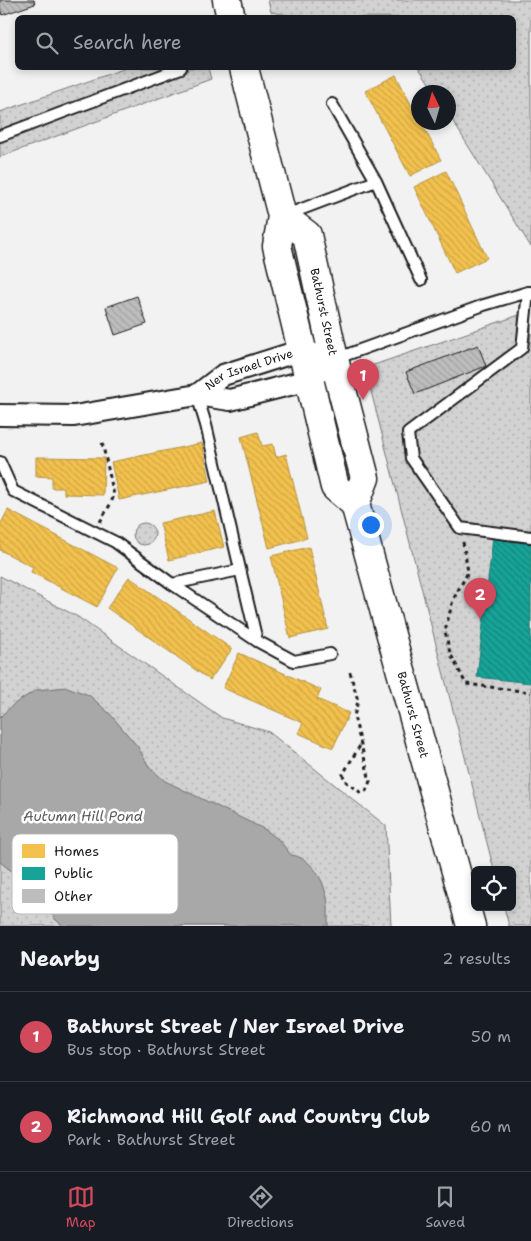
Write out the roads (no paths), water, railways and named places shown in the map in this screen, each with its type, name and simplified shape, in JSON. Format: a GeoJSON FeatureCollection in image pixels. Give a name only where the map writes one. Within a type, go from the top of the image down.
{"type":"FeatureCollection","features":[{"type":"Feature","properties":{"kind":"main road"},"geometry":{"type":"LineString","coordinates":[[227,0],[230,15]]}},
{"type":"Feature","properties":{"kind":"main road"},"geometry":{"type":"LineString","coordinates":[[245,70],[282,216],[277,246],[335,487],[355,504]]}},
{"type":"Feature","properties":{"kind":"main road","name":"Bathurst Street"},"geometry":{"type":"LineString","coordinates":[[282,216],[307,235],[334,359],[365,478],[355,504],[470,926]]}},
{"type":"Feature","properties":{"kind":"street","name":"Ner Israel Drive"},"geometry":{"type":"LineString","coordinates":[[197,395],[223,375],[302,350],[334,359]]}},
{"type":"Feature","properties":{"kind":"street","name":"Ner Israel Drive"},"geometry":{"type":"LineString","coordinates":[[0,415],[74,416],[197,395],[230,400],[309,380],[334,359]]}},
{"type":"Feature","properties":{"kind":"lane"},"geometry":{"type":"LineString","coordinates":[[0,136],[176,70]]}},
{"type":"Feature","properties":{"kind":"lane"},"geometry":{"type":"LineString","coordinates":[[332,104],[376,182],[420,280]]}},
{"type":"Feature","properties":{"kind":"lane"},"geometry":{"type":"LineString","coordinates":[[282,216],[376,182]]}},
{"type":"Feature","properties":{"kind":"lane"},"geometry":{"type":"LineString","coordinates":[[334,359],[484,305],[530,294],[522,348],[408,433],[411,458],[460,528],[531,537]]}},
{"type":"Feature","properties":{"kind":"lane"},"geometry":{"type":"LineString","coordinates":[[197,395],[257,641]]}},
{"type":"Feature","properties":{"kind":"lane"},"geometry":{"type":"LineString","coordinates":[[0,462],[13,491],[115,542],[172,584],[257,641],[294,661],[330,654]]}},
{"type":"Feature","properties":{"kind":"lane"},"geometry":{"type":"LineString","coordinates":[[172,584],[240,570]]}},
{"type":"Feature","properties":{"kind":"water","name":"Autumn Hill Pond"},"geometry":{"type":"Polygon","coordinates":[[[67,687],[89,695],[110,714],[138,747],[149,767],[165,781],[266,830],[279,840],[291,855],[309,864],[318,875],[324,888],[328,902],[328,926],[63,926],[52,914],[178,914],[178,834],[12,834],[12,871],[0,862],[0,717],[14,704],[36,690],[67,687]]]}},
{"type":"Feature","properties":{"kind":"place","name":"Bathurst Street / Ner Israel Drive"},"geometry":{"type":"Point","coordinates":[363,400]}},
{"type":"Feature","properties":{"kind":"place","name":"Richmond Hill Golf and Country Club"},"geometry":{"type":"Point","coordinates":[480,619]}}]}
